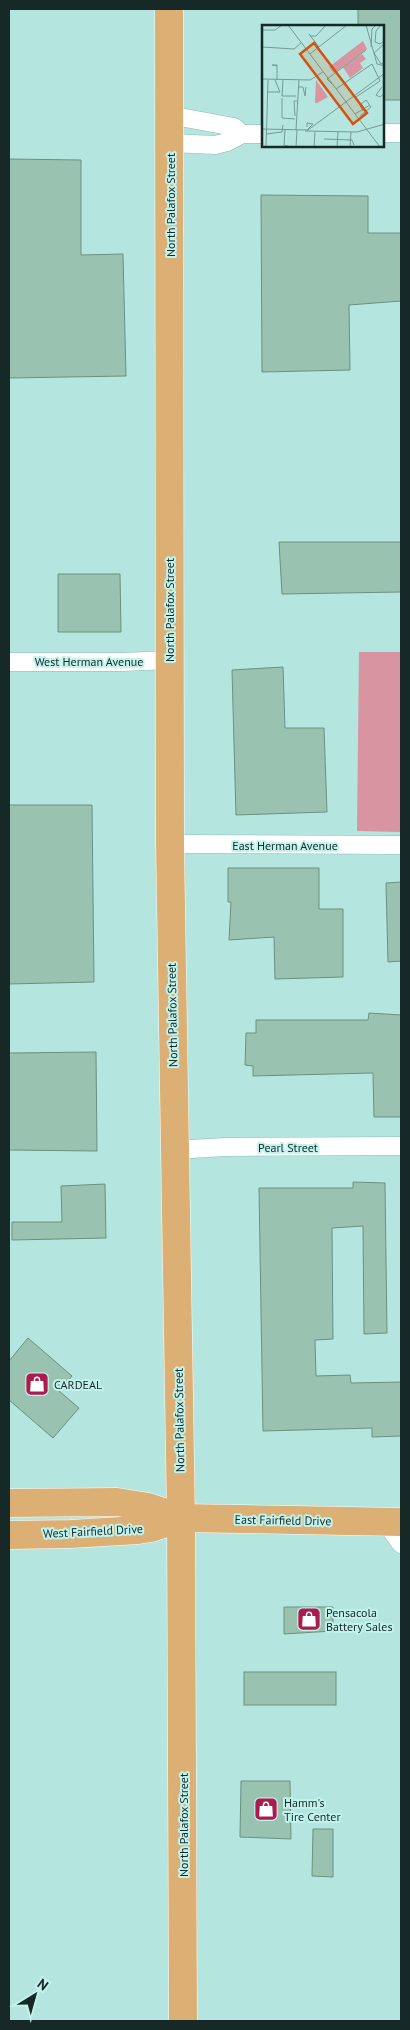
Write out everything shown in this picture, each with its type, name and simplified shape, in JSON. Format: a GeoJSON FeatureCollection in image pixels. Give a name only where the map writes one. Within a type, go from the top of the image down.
{"type":"FeatureCollection","features":[{"type":"Feature","properties":{"kind":"main road","name":"North Palafox Street"},"geometry":{"type":"LineString","coordinates":[[169,9],[170,844],[181,1518],[183,2021]]}},
{"type":"Feature","properties":{"kind":"main road","name":"West Fairfield Drive"},"geometry":{"type":"LineString","coordinates":[[9,1503],[117,1502],[148,1507],[181,1518]]}},
{"type":"Feature","properties":{"kind":"main road","name":"West Fairfield Drive"},"geometry":{"type":"LineString","coordinates":[[9,1535],[138,1530],[151,1528],[181,1518]]}},
{"type":"Feature","properties":{"kind":"main road","name":"East Fairfield Drive"},"geometry":{"type":"LineString","coordinates":[[181,1518],[393,1522]]}},
{"type":"Feature","properties":{"kind":"street"},"geometry":{"type":"LineString","coordinates":[[169,115],[234,126],[242,134]]}},
{"type":"Feature","properties":{"kind":"street"},"geometry":{"type":"LineString","coordinates":[[385,133],[401,133]]}},
{"type":"Feature","properties":{"kind":"street"},"geometry":{"type":"LineString","coordinates":[[169,143],[215,145],[227,142],[242,134],[262,134]]}},
{"type":"Feature","properties":{"kind":"street","name":"West Herman Avenue"},"geometry":{"type":"LineString","coordinates":[[9,662],[169,660]]}},
{"type":"Feature","properties":{"kind":"street","name":"East Herman Avenue"},"geometry":{"type":"LineString","coordinates":[[170,844],[401,845]]}},
{"type":"Feature","properties":{"kind":"street","name":"Pearl Street"},"geometry":{"type":"LineString","coordinates":[[174,1150],[225,1147],[401,1146]]}},
{"type":"Feature","properties":{"kind":"street","name":"East Fairfield Drive"},"geometry":{"type":"LineString","coordinates":[[393,1522],[401,1544]]}},
{"type":"Feature","properties":{"kind":"shaded area"},"geometry":{"type":"Polygon","coordinates":[[[359,652],[401,652],[401,832],[357,831],[359,652]]]}},
{"type":"Feature","properties":{"kind":"building"},"geometry":{"type":"Polygon","coordinates":[[[358,9],[401,9],[401,100],[385,100],[385,25],[358,25],[358,9]]]}},
{"type":"Feature","properties":{"kind":"building"},"geometry":{"type":"Polygon","coordinates":[[[9,159],[81,160],[81,255],[123,254],[126,376],[9,378],[9,159]]]}},
{"type":"Feature","properties":{"kind":"building"},"geometry":{"type":"Polygon","coordinates":[[[261,195],[368,196],[368,233],[401,233],[401,301],[349,305],[350,370],[262,372],[261,195]]]}},
{"type":"Feature","properties":{"kind":"building"},"geometry":{"type":"Polygon","coordinates":[[[279,542],[401,542],[401,592],[282,594],[279,542]]]}},
{"type":"Feature","properties":{"kind":"building"},"geometry":{"type":"Polygon","coordinates":[[[58,574],[120,574],[121,632],[58,632],[58,574]]]}},
{"type":"Feature","properties":{"kind":"building"},"geometry":{"type":"Polygon","coordinates":[[[283,667],[285,728],[324,728],[327,812],[236,815],[232,670],[283,667]]]}},
{"type":"Feature","properties":{"kind":"building"},"geometry":{"type":"Polygon","coordinates":[[[9,805],[92,805],[94,982],[9,984],[9,805]]]}},
{"type":"Feature","properties":{"kind":"building"},"geometry":{"type":"Polygon","coordinates":[[[228,868],[319,868],[319,909],[343,909],[343,977],[275,979],[274,937],[229,940],[231,902],[228,902],[228,868]]]}},
{"type":"Feature","properties":{"kind":"building"},"geometry":{"type":"Polygon","coordinates":[[[401,882],[401,961],[388,962],[386,883],[401,882]]]}},
{"type":"Feature","properties":{"kind":"building"},"geometry":{"type":"Polygon","coordinates":[[[369,1013],[401,1015],[401,1117],[374,1117],[373,1073],[253,1076],[253,1066],[245,1065],[246,1033],[256,1033],[256,1020],[368,1020],[369,1013]]]}},
{"type":"Feature","properties":{"kind":"building"},"geometry":{"type":"Polygon","coordinates":[[[96,1052],[97,1151],[9,1150],[9,1053],[96,1052]]]}},
{"type":"Feature","properties":{"kind":"building"},"geometry":{"type":"Polygon","coordinates":[[[353,1182],[385,1183],[387,1333],[364,1334],[363,1226],[332,1228],[333,1339],[315,1340],[316,1376],[350,1375],[351,1383],[401,1382],[401,1436],[372,1437],[372,1428],[263,1431],[259,1188],[353,1188],[353,1182]]]}},
{"type":"Feature","properties":{"kind":"building"},"geometry":{"type":"Polygon","coordinates":[[[105,1184],[106,1238],[12,1240],[12,1222],[62,1222],[61,1186],[105,1184]]]}},
{"type":"Feature","properties":{"kind":"building","name":"CARDEAL"},"geometry":{"type":"Polygon","coordinates":[[[28,1338],[72,1376],[59,1391],[79,1408],[53,1438],[9,1400],[9,1361],[28,1338]]]}},
{"type":"Feature","properties":{"kind":"building","name":"Pensacola Battery Sales"},"geometry":{"type":"Polygon","coordinates":[[[284,1607],[333,1607],[333,1631],[284,1634],[284,1607]]]}},
{"type":"Feature","properties":{"kind":"building"},"geometry":{"type":"Polygon","coordinates":[[[244,1672],[336,1672],[336,1705],[244,1705],[244,1672]]]}},
{"type":"Feature","properties":{"kind":"building","name":"Hamm's Tire Center"},"geometry":{"type":"Polygon","coordinates":[[[241,1781],[290,1781],[291,1839],[240,1837],[241,1781]]]}},
{"type":"Feature","properties":{"kind":"building"},"geometry":{"type":"Polygon","coordinates":[[[313,1829],[333,1829],[333,1877],[312,1876],[313,1829]]]}},
{"type":"Feature","properties":{"kind":"place","name":"CARDEAL"},"geometry":{"type":"Point","coordinates":[37,1384]}},
{"type":"Feature","properties":{"kind":"place","name":"Pensacola Battery Sales"},"geometry":{"type":"Point","coordinates":[309,1619]}},
{"type":"Feature","properties":{"kind":"place","name":"Hamm's Tire Center"},"geometry":{"type":"Point","coordinates":[266,1809]}}]}
